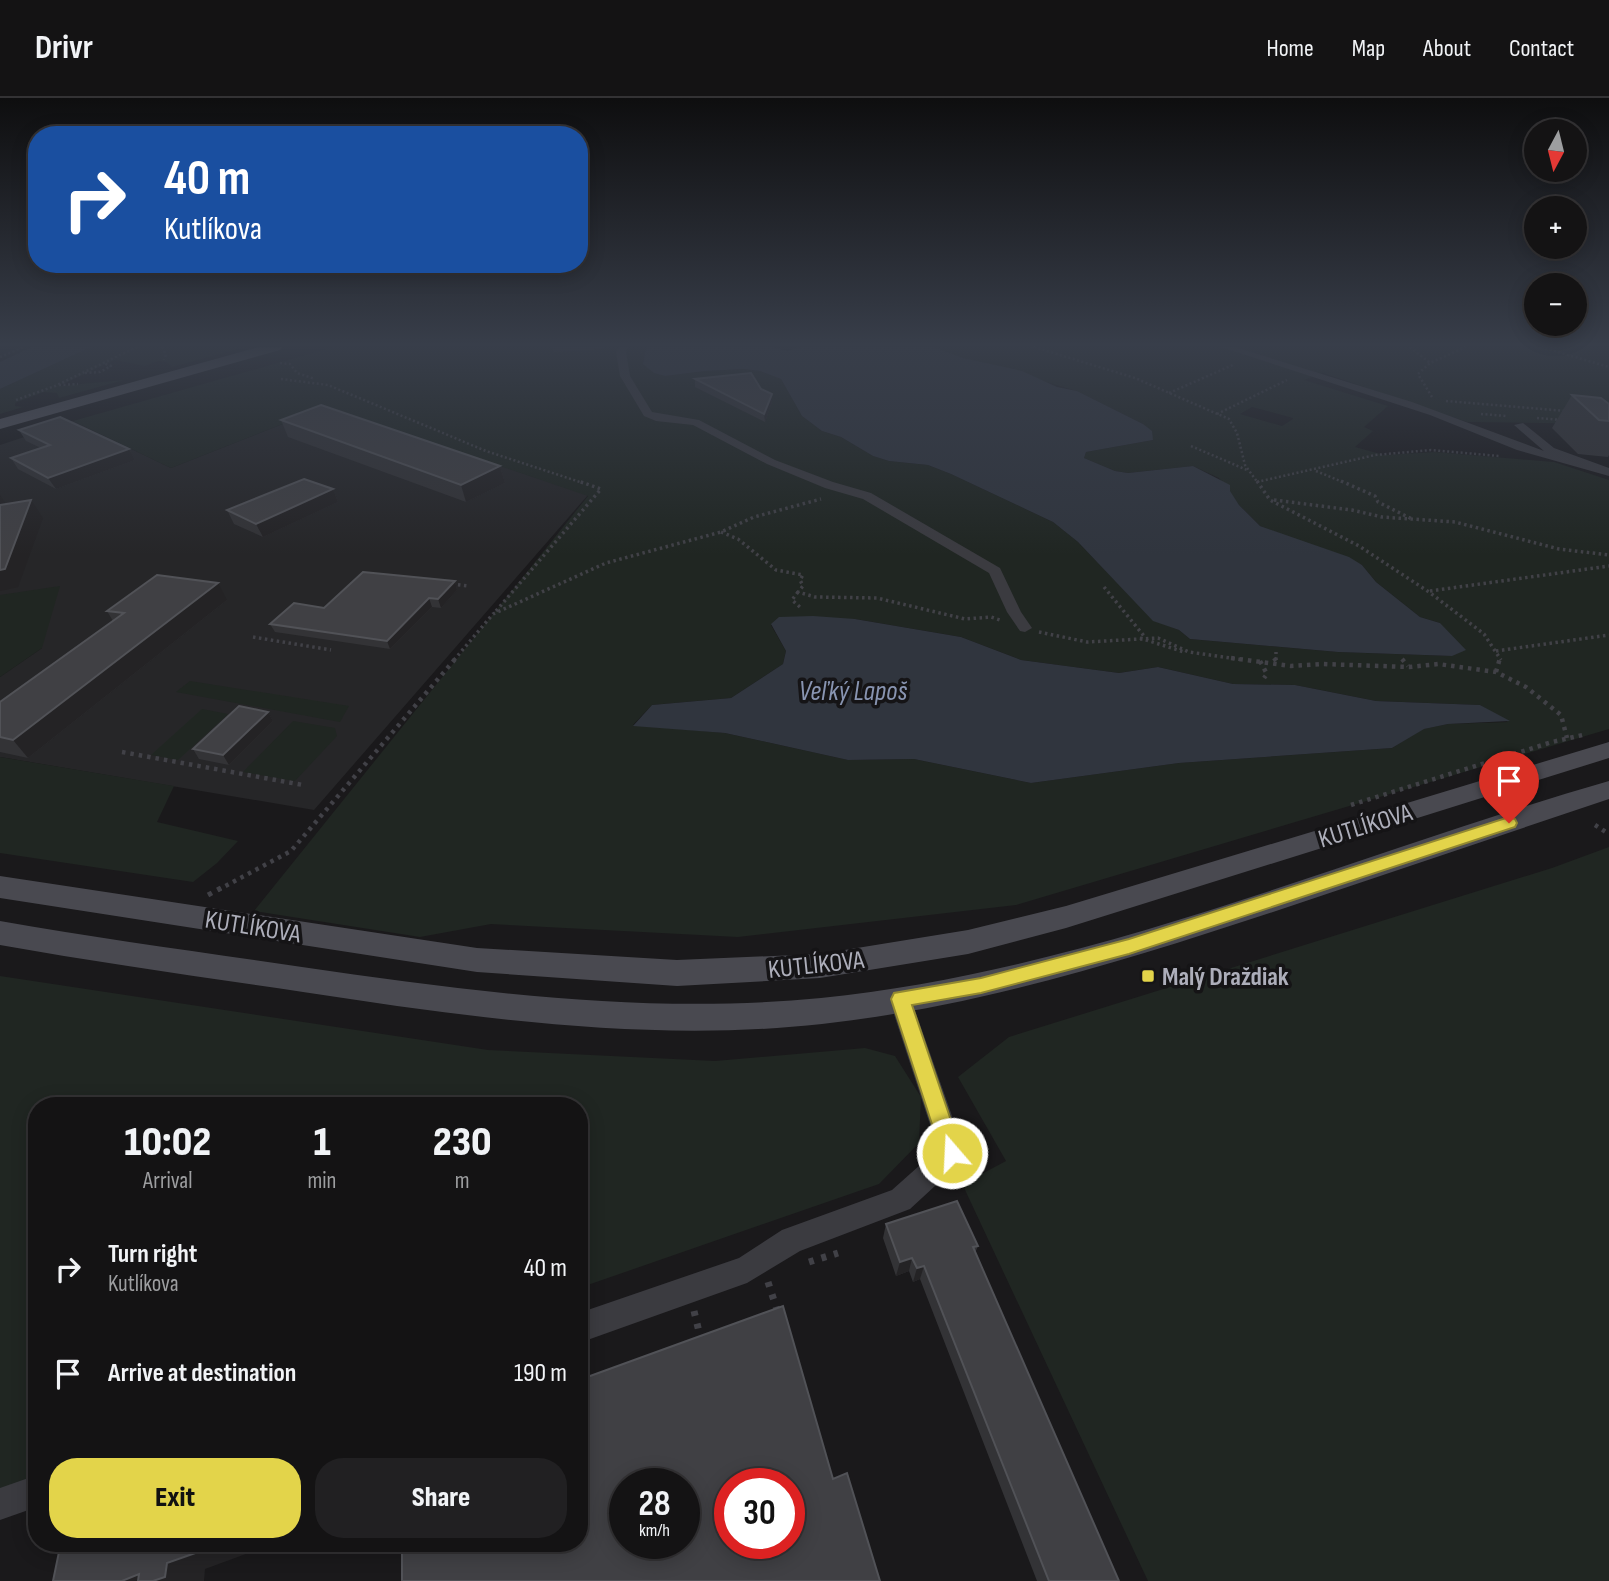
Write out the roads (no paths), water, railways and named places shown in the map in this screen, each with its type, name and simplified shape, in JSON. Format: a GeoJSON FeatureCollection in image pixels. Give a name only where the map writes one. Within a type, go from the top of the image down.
{"type":"FeatureCollection","features":[{"type":"Feature","properties":{"kind":"main road"},"geometry":{"type":"LineString","coordinates":[[0,424],[31,416]]}},
{"type":"Feature","properties":{"kind":"main road","name":"KUTLÍKOVA"},"geometry":{"type":"LineString","coordinates":[[0,887],[477,960],[651,972],[717,972],[820,966],[968,942],[1066,917],[1609,750]]}},
{"type":"Feature","properties":{"kind":"main road","name":"KUTLÍKOVA"},"geometry":{"type":"LineString","coordinates":[[0,933],[362,989],[485,1005],[671,1017],[778,1015],[981,985],[1129,946],[1609,790]]}},
{"type":"Feature","properties":{"kind":"main road"},"geometry":{"type":"LineString","coordinates":[[886,956],[900,999]]}},
{"type":"Feature","properties":{"kind":"street"},"geometry":{"type":"LineString","coordinates":[[652,416],[686,420],[705,426],[771,462],[867,496],[995,571],[1014,612],[1025,628]]}},
{"type":"Feature","properties":{"kind":"street"},"geometry":{"type":"LineString","coordinates":[[1442,416],[1524,449],[1609,472]]}},
{"type":"Feature","properties":{"kind":"street"},"geometry":{"type":"LineString","coordinates":[[1519,425],[1541,446],[1575,461]]}},
{"type":"Feature","properties":{"kind":"street"},"geometry":{"type":"LineString","coordinates":[[588,1325],[747,1269],[804,1235],[901,1200],[952,1153],[900,999]]}},
{"type":"Feature","properties":{"kind":"street"},"geometry":{"type":"LineString","coordinates":[[0,1504],[28,1494]]}},
{"type":"Feature","properties":{"kind":"water"},"geometry":{"type":"Polygon","coordinates":[[[802,416],[1127,416],[1152,431],[1153,440],[1086,452],[1084,458],[1115,471],[1128,473],[1193,466],[1230,485],[1230,491],[1239,505],[1260,526],[1349,557],[1362,565],[1376,582],[1420,617],[1440,623],[1466,650],[1452,656],[1338,652],[1190,639],[1179,630],[1153,621],[1078,542],[1053,522],[951,474],[928,465],[889,461],[873,456],[841,437],[822,431],[802,416]]]}},
{"type":"Feature","properties":{"kind":"water","name":"Veľký Lapoš"},"geometry":{"type":"Polygon","coordinates":[[[779,617],[855,619],[961,637],[1021,660],[1119,673],[1158,667],[1233,684],[1295,685],[1376,701],[1480,705],[1510,721],[1448,724],[1424,729],[1392,748],[1179,763],[1031,783],[914,759],[848,760],[725,733],[633,726],[652,705],[731,698],[783,664],[786,651],[771,624],[779,617]]]}},
{"type":"Feature","properties":{"kind":"place","name":"Malý Draždiak"},"geometry":{"type":"Point","coordinates":[1148,976]}}]}
